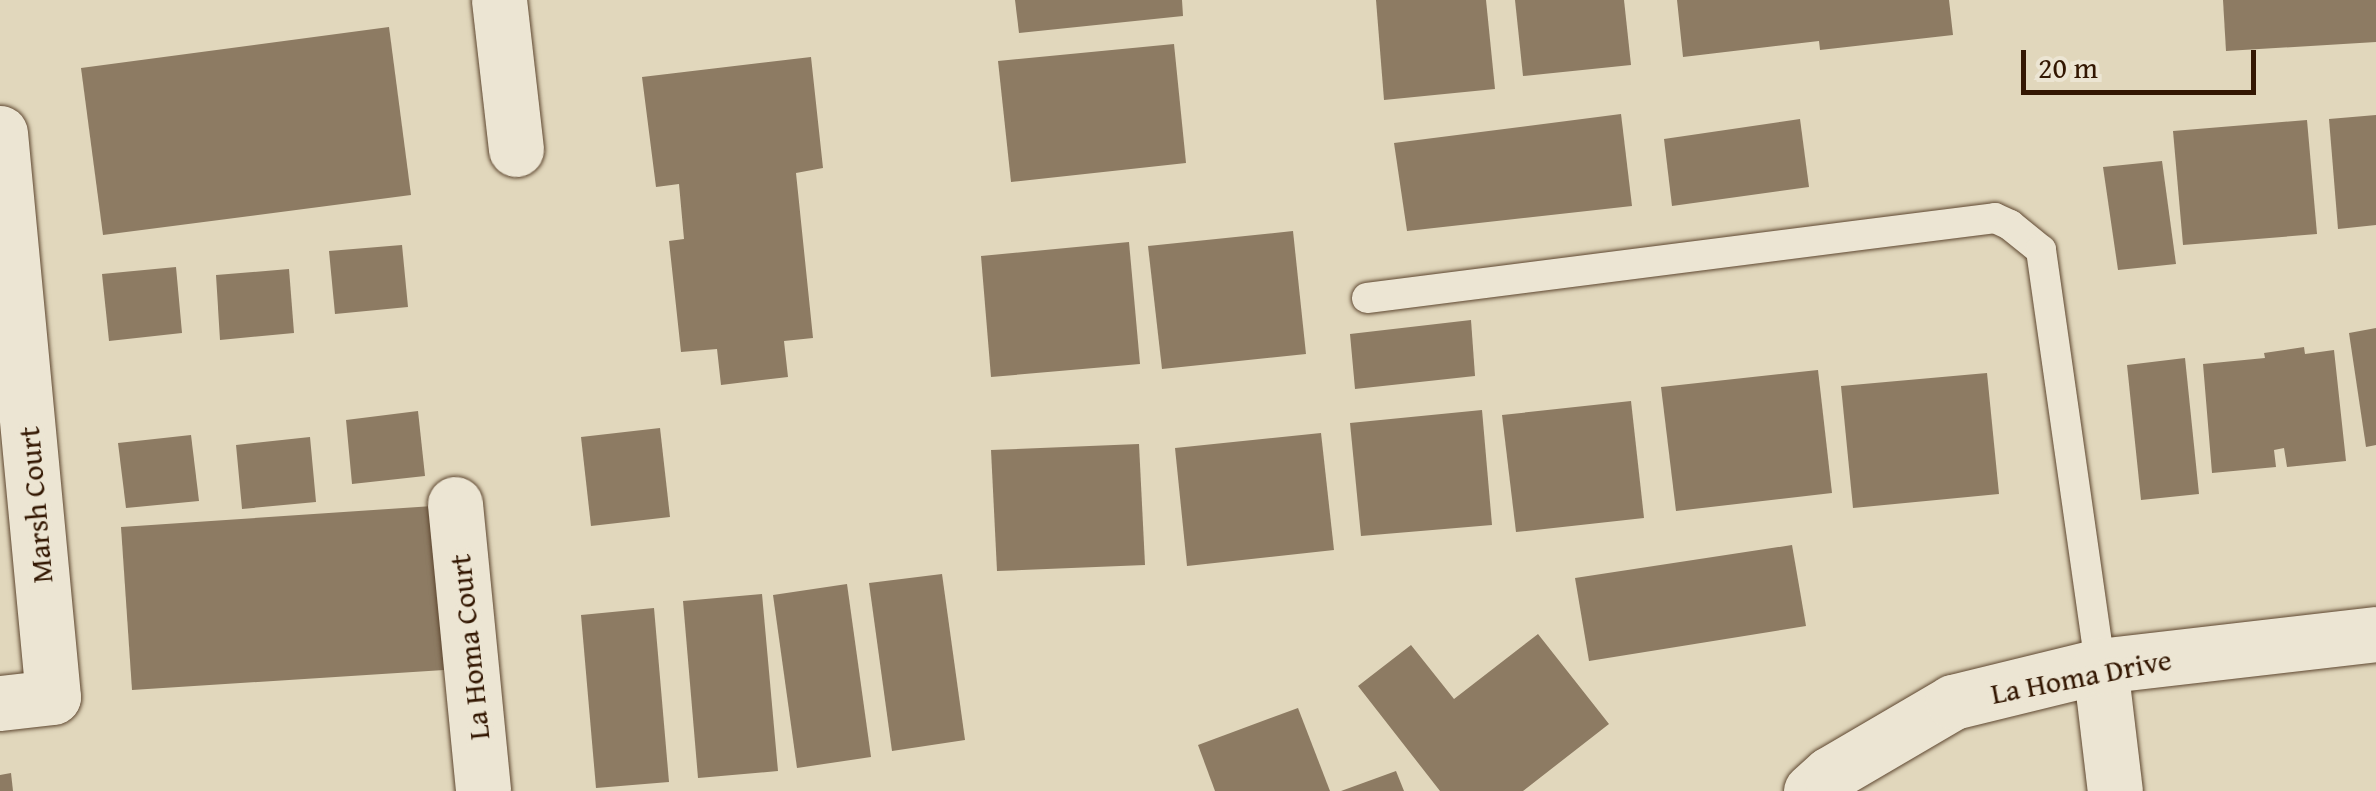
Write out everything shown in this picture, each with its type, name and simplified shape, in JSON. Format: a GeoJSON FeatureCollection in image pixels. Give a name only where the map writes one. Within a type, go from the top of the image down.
{"type":"FeatureCollection","features":[{"type":"Feature","properties":{"kind":"street"},"geometry":{"type":"LineString","coordinates":[[498,0],[516,149]]}},
{"type":"Feature","properties":{"kind":"street","name":"Marsh Court"},"geometry":{"type":"LineString","coordinates":[[0,133],[53,698],[0,704]]}},
{"type":"Feature","properties":{"kind":"street","name":"La Homa Court"},"geometry":{"type":"LineString","coordinates":[[455,504],[483,791]]}},
{"type":"Feature","properties":{"kind":"street","name":"La Homa Drive"},"geometry":{"type":"LineString","coordinates":[[1811,791],[1830,774],[1954,702],[2100,666],[2376,634]]}},
{"type":"Feature","properties":{"kind":"street"},"geometry":{"type":"LineString","coordinates":[[2100,666],[2114,791]]}},
{"type":"Feature","properties":{"kind":"lane"},"geometry":{"type":"LineString","coordinates":[[1367,298],[1995,218],[2010,225],[2041,250],[2100,666]]}},
{"type":"Feature","properties":{"kind":"building"},"geometry":{"type":"Polygon","coordinates":[[[1015,0],[1182,0],[1183,16],[1019,33],[1015,0]]]}},
{"type":"Feature","properties":{"kind":"building"},"geometry":{"type":"Polygon","coordinates":[[[1376,0],[1486,0],[1495,89],[1384,100],[1376,0]]]}},
{"type":"Feature","properties":{"kind":"building"},"geometry":{"type":"Polygon","coordinates":[[[1515,0],[1624,0],[1631,65],[1523,76],[1515,0]]]}},
{"type":"Feature","properties":{"kind":"building"},"geometry":{"type":"Polygon","coordinates":[[[1677,0],[1949,0],[1953,35],[1820,50],[1819,41],[1683,57],[1677,0]]]}},
{"type":"Feature","properties":{"kind":"building"},"geometry":{"type":"Polygon","coordinates":[[[2223,0],[2376,0],[2376,42],[2226,51],[2223,0]]]}},
{"type":"Feature","properties":{"kind":"building"},"geometry":{"type":"Polygon","coordinates":[[[389,27],[411,195],[103,235],[81,68],[389,27]]]}},
{"type":"Feature","properties":{"kind":"building"},"geometry":{"type":"Polygon","coordinates":[[[1174,44],[1186,163],[1011,182],[998,61],[1174,44]]]}},
{"type":"Feature","properties":{"kind":"building"},"geometry":{"type":"Polygon","coordinates":[[[811,57],[823,168],[796,173],[813,338],[784,341],[788,377],[721,385],[717,349],[681,352],[669,241],[684,239],[679,184],[656,187],[642,77],[811,57]]]}},
{"type":"Feature","properties":{"kind":"building"},"geometry":{"type":"Polygon","coordinates":[[[1621,114],[1632,206],[1407,231],[1394,143],[1621,114]]]}},
{"type":"Feature","properties":{"kind":"building"},"geometry":{"type":"Polygon","coordinates":[[[2376,115],[2376,225],[2338,229],[2329,119],[2376,115]]]}},
{"type":"Feature","properties":{"kind":"building"},"geometry":{"type":"Polygon","coordinates":[[[1800,119],[1809,187],[1672,206],[1664,139],[1800,119]]]}},
{"type":"Feature","properties":{"kind":"building"},"geometry":{"type":"Polygon","coordinates":[[[2307,120],[2317,234],[2183,245],[2173,131],[2307,120]]]}},
{"type":"Feature","properties":{"kind":"building"},"geometry":{"type":"Polygon","coordinates":[[[2162,161],[2176,264],[2118,270],[2103,167],[2162,161]]]}},
{"type":"Feature","properties":{"kind":"building"},"geometry":{"type":"Polygon","coordinates":[[[1293,231],[1306,354],[1162,369],[1148,246],[1293,231]]]}},
{"type":"Feature","properties":{"kind":"building"},"geometry":{"type":"Polygon","coordinates":[[[1129,242],[1140,364],[991,377],[981,256],[1129,242]]]}},
{"type":"Feature","properties":{"kind":"building"},"geometry":{"type":"Polygon","coordinates":[[[402,245],[408,307],[335,314],[329,251],[402,245]]]}},
{"type":"Feature","properties":{"kind":"building"},"geometry":{"type":"Polygon","coordinates":[[[176,267],[182,333],[109,341],[102,274],[176,267]]]}},
{"type":"Feature","properties":{"kind":"building"},"geometry":{"type":"Polygon","coordinates":[[[289,269],[294,333],[220,340],[216,275],[289,269]]]}},
{"type":"Feature","properties":{"kind":"building"},"geometry":{"type":"Polygon","coordinates":[[[1471,320],[1475,376],[1355,389],[1350,334],[1471,320]]]}},
{"type":"Feature","properties":{"kind":"building"},"geometry":{"type":"Polygon","coordinates":[[[2376,328],[2376,445],[2366,447],[2349,333],[2376,328]]]}},
{"type":"Feature","properties":{"kind":"building"},"geometry":{"type":"Polygon","coordinates":[[[2304,347],[2305,354],[2334,350],[2346,461],[2287,467],[2284,448],[2274,450],[2276,467],[2212,473],[2203,364],[2265,358],[2264,353],[2304,347]]]}},
{"type":"Feature","properties":{"kind":"building"},"geometry":{"type":"Polygon","coordinates":[[[2185,358],[2199,494],[2141,500],[2127,365],[2185,358]]]}},
{"type":"Feature","properties":{"kind":"building"},"geometry":{"type":"Polygon","coordinates":[[[1818,370],[1832,493],[1676,511],[1661,387],[1818,370]]]}},
{"type":"Feature","properties":{"kind":"building"},"geometry":{"type":"Polygon","coordinates":[[[1987,373],[1999,494],[1853,508],[1841,386],[1987,373]]]}},
{"type":"Feature","properties":{"kind":"building"},"geometry":{"type":"Polygon","coordinates":[[[1631,401],[1644,518],[1516,532],[1502,415],[1631,401]]]}},
{"type":"Feature","properties":{"kind":"building"},"geometry":{"type":"Polygon","coordinates":[[[1482,410],[1492,525],[1361,536],[1350,423],[1482,410]]]}},
{"type":"Feature","properties":{"kind":"building"},"geometry":{"type":"Polygon","coordinates":[[[418,411],[425,476],[352,484],[346,420],[418,411]]]}},
{"type":"Feature","properties":{"kind":"building"},"geometry":{"type":"Polygon","coordinates":[[[660,428],[670,517],[591,526],[581,437],[660,428]]]}},
{"type":"Feature","properties":{"kind":"building"},"geometry":{"type":"Polygon","coordinates":[[[1321,433],[1334,550],[1187,566],[1175,448],[1321,433]]]}},
{"type":"Feature","properties":{"kind":"building"},"geometry":{"type":"Polygon","coordinates":[[[191,435],[199,501],[126,508],[118,443],[191,435]]]}},
{"type":"Feature","properties":{"kind":"building"},"geometry":{"type":"Polygon","coordinates":[[[310,437],[316,502],[242,509],[236,445],[310,437]]]}},
{"type":"Feature","properties":{"kind":"building"},"geometry":{"type":"Polygon","coordinates":[[[1139,444],[1145,565],[997,571],[991,450],[1139,444]]]}},
{"type":"Feature","properties":{"kind":"building"},"geometry":{"type":"Polygon","coordinates":[[[433,506],[444,670],[132,690],[121,527],[433,506]]]}},
{"type":"Feature","properties":{"kind":"building"},"geometry":{"type":"Polygon","coordinates":[[[1792,545],[1806,626],[1589,661],[1575,578],[1792,545]]]}},
{"type":"Feature","properties":{"kind":"building"},"geometry":{"type":"Polygon","coordinates":[[[942,574],[965,740],[892,751],[869,583],[942,574]]]}},
{"type":"Feature","properties":{"kind":"building"},"geometry":{"type":"Polygon","coordinates":[[[847,584],[871,757],[797,768],[773,595],[847,584]]]}},
{"type":"Feature","properties":{"kind":"building"},"geometry":{"type":"Polygon","coordinates":[[[762,594],[778,771],[698,778],[683,601],[762,594]]]}},
{"type":"Feature","properties":{"kind":"building"},"geometry":{"type":"Polygon","coordinates":[[[654,608],[669,782],[596,788],[581,615],[654,608]]]}},
{"type":"Feature","properties":{"kind":"building"},"geometry":{"type":"Polygon","coordinates":[[[1538,634],[1609,724],[1523,791],[1440,791],[1358,686],[1411,645],[1454,699],[1538,634]]]}},
{"type":"Feature","properties":{"kind":"building"},"geometry":{"type":"Polygon","coordinates":[[[1298,708],[1330,791],[1215,791],[1198,745],[1298,708]]]}},
{"type":"Feature","properties":{"kind":"building"},"geometry":{"type":"Polygon","coordinates":[[[1396,771],[1404,791],[1341,791],[1396,771]]]}},
{"type":"Feature","properties":{"kind":"building"},"geometry":{"type":"Polygon","coordinates":[[[11,773],[13,791],[0,791],[0,775],[11,773]]]}}]}
